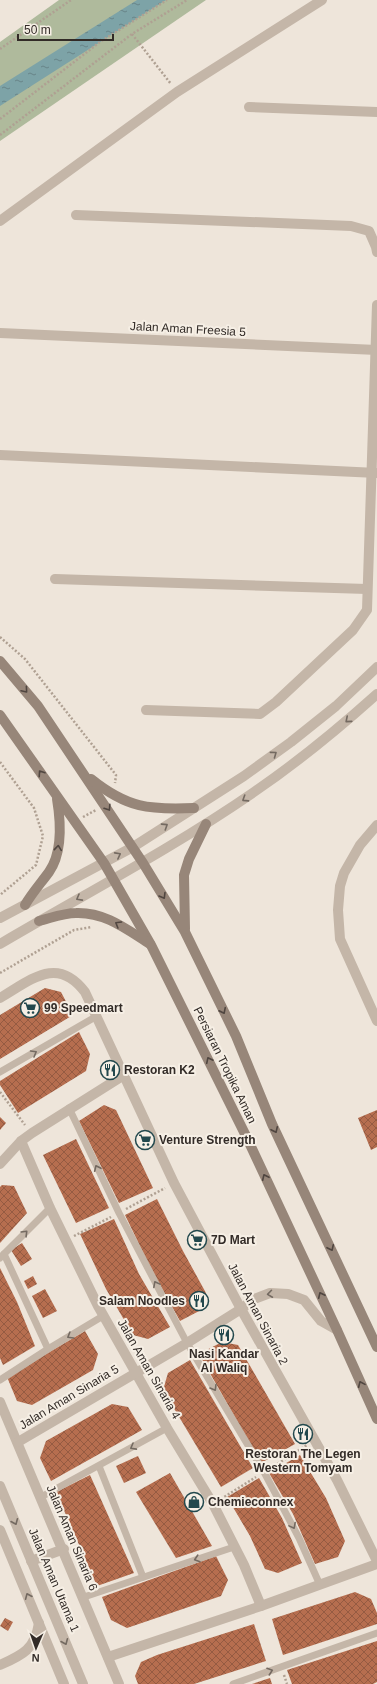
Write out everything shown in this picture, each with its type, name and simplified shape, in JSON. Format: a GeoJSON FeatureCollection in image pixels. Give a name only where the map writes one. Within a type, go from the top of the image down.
{"type":"FeatureCollection","features":[{"type":"Feature","properties":{"kind":"main road","name":"Persiaran Tropika Aman"},"geometry":{"type":"LineString","coordinates":[[0,661],[38,706],[133,847],[185,932],[236,1036],[272,1124],[377,1347]]}},
{"type":"Feature","properties":{"kind":"main road","name":"Persiaran Tropika Aman"},"geometry":{"type":"LineString","coordinates":[[0,714],[104,862],[151,945],[246,1136],[377,1419]]}},
{"type":"Feature","properties":{"kind":"main road"},"geometry":{"type":"LineString","coordinates":[[82,771],[104,789],[126,801],[150,808],[194,808]]}},
{"type":"Feature","properties":{"kind":"main road"},"geometry":{"type":"LineString","coordinates":[[25,905],[36,888],[50,872],[57,856],[60,817],[57,797]]}},
{"type":"Feature","properties":{"kind":"main road"},"geometry":{"type":"LineString","coordinates":[[185,932],[183,897],[184,875],[189,859],[206,824]]}},
{"type":"Feature","properties":{"kind":"main road"},"geometry":{"type":"LineString","coordinates":[[39,921],[75,913],[102,917],[116,922],[151,945]]}},
{"type":"Feature","properties":{"kind":"street"},"geometry":{"type":"LineString","coordinates":[[0,221],[177,92],[322,0]]}},
{"type":"Feature","properties":{"kind":"street"},"geometry":{"type":"LineString","coordinates":[[249,107],[377,112]]}},
{"type":"Feature","properties":{"kind":"street"},"geometry":{"type":"LineString","coordinates":[[76,215],[351,226],[369,231],[377,252]]}},
{"type":"Feature","properties":{"kind":"street"},"geometry":{"type":"LineString","coordinates":[[146,710],[260,714],[276,702],[353,630],[367,610],[374,473],[377,305]]}},
{"type":"Feature","properties":{"kind":"street","name":"Jalan Aman Freesia 5"},"geometry":{"type":"LineString","coordinates":[[0,333],[376,350]]}},
{"type":"Feature","properties":{"kind":"street"},"geometry":{"type":"LineString","coordinates":[[0,455],[374,473]]}},
{"type":"Feature","properties":{"kind":"street"},"geometry":{"type":"LineString","coordinates":[[55,579],[368,589]]}},
{"type":"Feature","properties":{"kind":"street"},"geometry":{"type":"LineString","coordinates":[[0,918],[133,847],[244,776],[292,742],[336,706],[377,667]]}},
{"type":"Feature","properties":{"kind":"street"},"geometry":{"type":"LineString","coordinates":[[0,944],[143,863],[255,792],[303,756],[377,694]]}},
{"type":"Feature","properties":{"kind":"street"},"geometry":{"type":"LineString","coordinates":[[377,825],[360,845],[344,873],[340,886],[338,910],[340,939],[377,1021]]}},
{"type":"Feature","properties":{"kind":"street","name":"Jalan Aman Sinaria 2"},"geometry":{"type":"LineString","coordinates":[[0,998],[40,975],[50,972],[73,978],[85,992],[174,1183],[241,1309],[337,1480],[377,1561]]}},
{"type":"Feature","properties":{"kind":"street"},"geometry":{"type":"LineString","coordinates":[[0,1164],[21,1141],[32,1133],[124,1075]]}},
{"type":"Feature","properties":{"kind":"street","name":"Jalan Aman Sinaria 4"},"geometry":{"type":"LineString","coordinates":[[21,1141],[50,1208],[103,1316],[167,1428],[213,1504],[261,1606]]}},
{"type":"Feature","properties":{"kind":"street","name":"Jalan Aman Sinaria 5"},"geometry":{"type":"LineString","coordinates":[[18,1442],[135,1372],[187,1343],[241,1309],[254,1299],[270,1293],[288,1294],[304,1300],[321,1322],[337,1330]]}},
{"type":"Feature","properties":{"kind":"street","name":"Jalan Aman Sinaria 6"},"geometry":{"type":"LineString","coordinates":[[0,1402],[40,1497],[64,1549],[119,1684]]}},
{"type":"Feature","properties":{"kind":"street","name":"Jalan Aman Utama 1"},"geometry":{"type":"LineString","coordinates":[[0,1486],[83,1684]]}},
{"type":"Feature","properties":{"kind":"street"},"geometry":{"type":"LineString","coordinates":[[0,1530],[64,1684]]}},
{"type":"Feature","properties":{"kind":"street"},"geometry":{"type":"LineString","coordinates":[[31,1561],[64,1549]]}},
{"type":"Feature","properties":{"kind":"street"},"geometry":{"type":"LineString","coordinates":[[108,1657],[261,1606],[377,1564]]}},
{"type":"Feature","properties":{"kind":"street"},"geometry":{"type":"LineString","coordinates":[[0,1664],[23,1654],[34,1642],[37,1636],[39,1623]]}},
{"type":"Feature","properties":{"kind":"lane"},"geometry":{"type":"LineString","coordinates":[[0,1072],[96,1013]]}},
{"type":"Feature","properties":{"kind":"lane"},"geometry":{"type":"LineString","coordinates":[[70,1108],[119,1213],[187,1343],[264,1472],[299,1538],[320,1584]]}},
{"type":"Feature","properties":{"kind":"lane"},"geometry":{"type":"LineString","coordinates":[[48,1349],[2,1256],[50,1208]]}},
{"type":"Feature","properties":{"kind":"lane"},"geometry":{"type":"LineString","coordinates":[[0,1380],[103,1316]]}},
{"type":"Feature","properties":{"kind":"lane"},"geometry":{"type":"LineString","coordinates":[[40,1497],[167,1428]]}},
{"type":"Feature","properties":{"kind":"lane"},"geometry":{"type":"LineString","coordinates":[[99,1466],[143,1577]]}},
{"type":"Feature","properties":{"kind":"lane"},"geometry":{"type":"LineString","coordinates":[[84,1597],[234,1547]]}},
{"type":"Feature","properties":{"kind":"lane"},"geometry":{"type":"LineString","coordinates":[[234,1684],[377,1633]]}},
{"type":"Feature","properties":{"kind":"path"},"geometry":{"type":"LineString","coordinates":[[0,49],[71,0]]}},
{"type":"Feature","properties":{"kind":"path"},"geometry":{"type":"LineString","coordinates":[[0,119],[100,42],[167,0]]}},
{"type":"Feature","properties":{"kind":"path"},"geometry":{"type":"LineString","coordinates":[[0,135],[132,34],[187,0]]}},
{"type":"Feature","properties":{"kind":"path"},"geometry":{"type":"LineString","coordinates":[[132,34],[177,92]]}},
{"type":"Feature","properties":{"kind":"path"},"geometry":{"type":"LineString","coordinates":[[0,762],[34,808],[42,836],[36,865],[0,895]]}},
{"type":"Feature","properties":{"kind":"path"},"geometry":{"type":"LineString","coordinates":[[0,973],[74,930],[93,927]]}},
{"type":"Feature","properties":{"kind":"path"},"geometry":{"type":"LineString","coordinates":[[0,1092],[32,1133]]}},
{"type":"Feature","properties":{"kind":"green space"},"geometry":{"type":"Polygon","coordinates":[[[59,0],[206,0],[0,141],[0,42],[59,0]]]}},
{"type":"Feature","properties":{"kind":"water"},"geometry":{"type":"Polygon","coordinates":[[[137,0],[166,0],[0,106],[0,86],[137,0]]]}},
{"type":"Feature","properties":{"kind":"building"},"geometry":{"type":"Polygon","coordinates":[[[45,988],[61,992],[73,1015],[0,1059],[0,1015],[45,988]]]}},
{"type":"Feature","properties":{"kind":"building"},"geometry":{"type":"Polygon","coordinates":[[[79,1032],[90,1054],[86,1071],[18,1113],[0,1085],[0,1081],[79,1032]]]}},
{"type":"Feature","properties":{"kind":"building"},"geometry":{"type":"Polygon","coordinates":[[[104,1105],[116,1110],[153,1188],[119,1203],[79,1121],[104,1105]]]}},
{"type":"Feature","properties":{"kind":"building"},"geometry":{"type":"Polygon","coordinates":[[[377,1110],[377,1147],[371,1150],[358,1118],[377,1110]]]}},
{"type":"Feature","properties":{"kind":"building"},"geometry":{"type":"Polygon","coordinates":[[[0,1117],[6,1123],[0,1130],[0,1117]]]}},
{"type":"Feature","properties":{"kind":"building"},"geometry":{"type":"Polygon","coordinates":[[[76,1139],[109,1208],[76,1223],[43,1155],[76,1139]]]}},
{"type":"Feature","properties":{"kind":"building"},"geometry":{"type":"Polygon","coordinates":[[[2,1185],[14,1186],[27,1213],[0,1243],[0,1187],[2,1185]]]}},
{"type":"Feature","properties":{"kind":"building"},"geometry":{"type":"Polygon","coordinates":[[[157,1199],[206,1293],[203,1309],[180,1321],[150,1267],[125,1215],[157,1199]]]}},
{"type":"Feature","properties":{"kind":"building"},"geometry":{"type":"Polygon","coordinates":[[[114,1219],[139,1274],[170,1327],[148,1339],[133,1335],[106,1289],[80,1234],[114,1219]]]}},
{"type":"Feature","properties":{"kind":"building"},"geometry":{"type":"Polygon","coordinates":[[[22,1243],[32,1259],[21,1266],[11,1250],[22,1243]]]}},
{"type":"Feature","properties":{"kind":"building"},"geometry":{"type":"Polygon","coordinates":[[[0,1268],[17,1302],[35,1346],[3,1365],[0,1358],[0,1268]]]}},
{"type":"Feature","properties":{"kind":"building"},"geometry":{"type":"Polygon","coordinates":[[[33,1276],[37,1284],[28,1289],[24,1281],[33,1276]]]}},
{"type":"Feature","properties":{"kind":"building"},"geometry":{"type":"Polygon","coordinates":[[[45,1289],[57,1311],[43,1318],[32,1296],[45,1289]]]}},
{"type":"Feature","properties":{"kind":"building"},"geometry":{"type":"Polygon","coordinates":[[[85,1331],[98,1354],[93,1370],[32,1405],[17,1401],[7,1377],[85,1331]]]}},
{"type":"Feature","properties":{"kind":"building"},"geometry":{"type":"Polygon","coordinates":[[[222,1342],[238,1345],[295,1444],[261,1463],[199,1354],[222,1342]]]}},
{"type":"Feature","properties":{"kind":"building"},"geometry":{"type":"Polygon","coordinates":[[[190,1360],[253,1468],[221,1487],[163,1390],[168,1373],[190,1360]]]}},
{"type":"Feature","properties":{"kind":"building"},"geometry":{"type":"Polygon","coordinates":[[[112,1404],[128,1407],[142,1430],[51,1481],[40,1458],[46,1441],[112,1404]]]}},
{"type":"Feature","properties":{"kind":"building"},"geometry":{"type":"Polygon","coordinates":[[[300,1455],[326,1498],[345,1541],[338,1557],[315,1564],[293,1514],[269,1473],[300,1455]]]}},
{"type":"Feature","properties":{"kind":"building"},"geometry":{"type":"Polygon","coordinates":[[[138,1456],[146,1473],[124,1483],[116,1466],[138,1456]]]}},
{"type":"Feature","properties":{"kind":"building"},"geometry":{"type":"Polygon","coordinates":[[[170,1473],[212,1546],[176,1558],[136,1492],[170,1473]]]}},
{"type":"Feature","properties":{"kind":"building"},"geometry":{"type":"Polygon","coordinates":[[[90,1475],[134,1573],[97,1586],[56,1492],[90,1475]]]}},
{"type":"Feature","properties":{"kind":"building"},"geometry":{"type":"Polygon","coordinates":[[[259,1478],[282,1518],[302,1563],[278,1573],[265,1569],[250,1536],[227,1497],[259,1478]]]}},
{"type":"Feature","properties":{"kind":"building"},"geometry":{"type":"Polygon","coordinates":[[[216,1556],[228,1580],[221,1596],[127,1628],[111,1620],[102,1597],[216,1556]]]}},
{"type":"Feature","properties":{"kind":"building"},"geometry":{"type":"Polygon","coordinates":[[[355,1592],[371,1599],[377,1613],[377,1624],[283,1655],[272,1619],[355,1592]]]}},
{"type":"Feature","properties":{"kind":"building"},"geometry":{"type":"Polygon","coordinates":[[[5,1618],[13,1622],[8,1631],[0,1626],[5,1618]]]}},
{"type":"Feature","properties":{"kind":"building"},"geometry":{"type":"Polygon","coordinates":[[[254,1624],[266,1661],[194,1684],[138,1684],[135,1676],[141,1662],[157,1655],[254,1624]]]}},
{"type":"Feature","properties":{"kind":"building"},"geometry":{"type":"Polygon","coordinates":[[[377,1641],[377,1682],[373,1684],[292,1684],[287,1670],[377,1641]]]}},
{"type":"Feature","properties":{"kind":"building"},"geometry":{"type":"Polygon","coordinates":[[[270,1678],[272,1684],[252,1684],[270,1678]]]}},
{"type":"Feature","properties":{"kind":"place","name":"99 Speedmart"},"geometry":{"type":"Point","coordinates":[30,1008]}},
{"type":"Feature","properties":{"kind":"place","name":"Restoran K2"},"geometry":{"type":"Point","coordinates":[110,1070]}},
{"type":"Feature","properties":{"kind":"place","name":"Venture Strength"},"geometry":{"type":"Point","coordinates":[145,1140]}},
{"type":"Feature","properties":{"kind":"place","name":"7D Mart"},"geometry":{"type":"Point","coordinates":[197,1240]}},
{"type":"Feature","properties":{"kind":"place","name":"Salam Noodles"},"geometry":{"type":"Point","coordinates":[199,1301]}},
{"type":"Feature","properties":{"kind":"place","name":"Nasi Kandar Al Waliq"},"geometry":{"type":"Point","coordinates":[224,1335]}},
{"type":"Feature","properties":{"kind":"place","name":"Restoran The Legen Western Tomyam"},"geometry":{"type":"Point","coordinates":[303,1434]}},
{"type":"Feature","properties":{"kind":"place","name":"Chemieconnex"},"geometry":{"type":"Point","coordinates":[194,1502]}}]}
